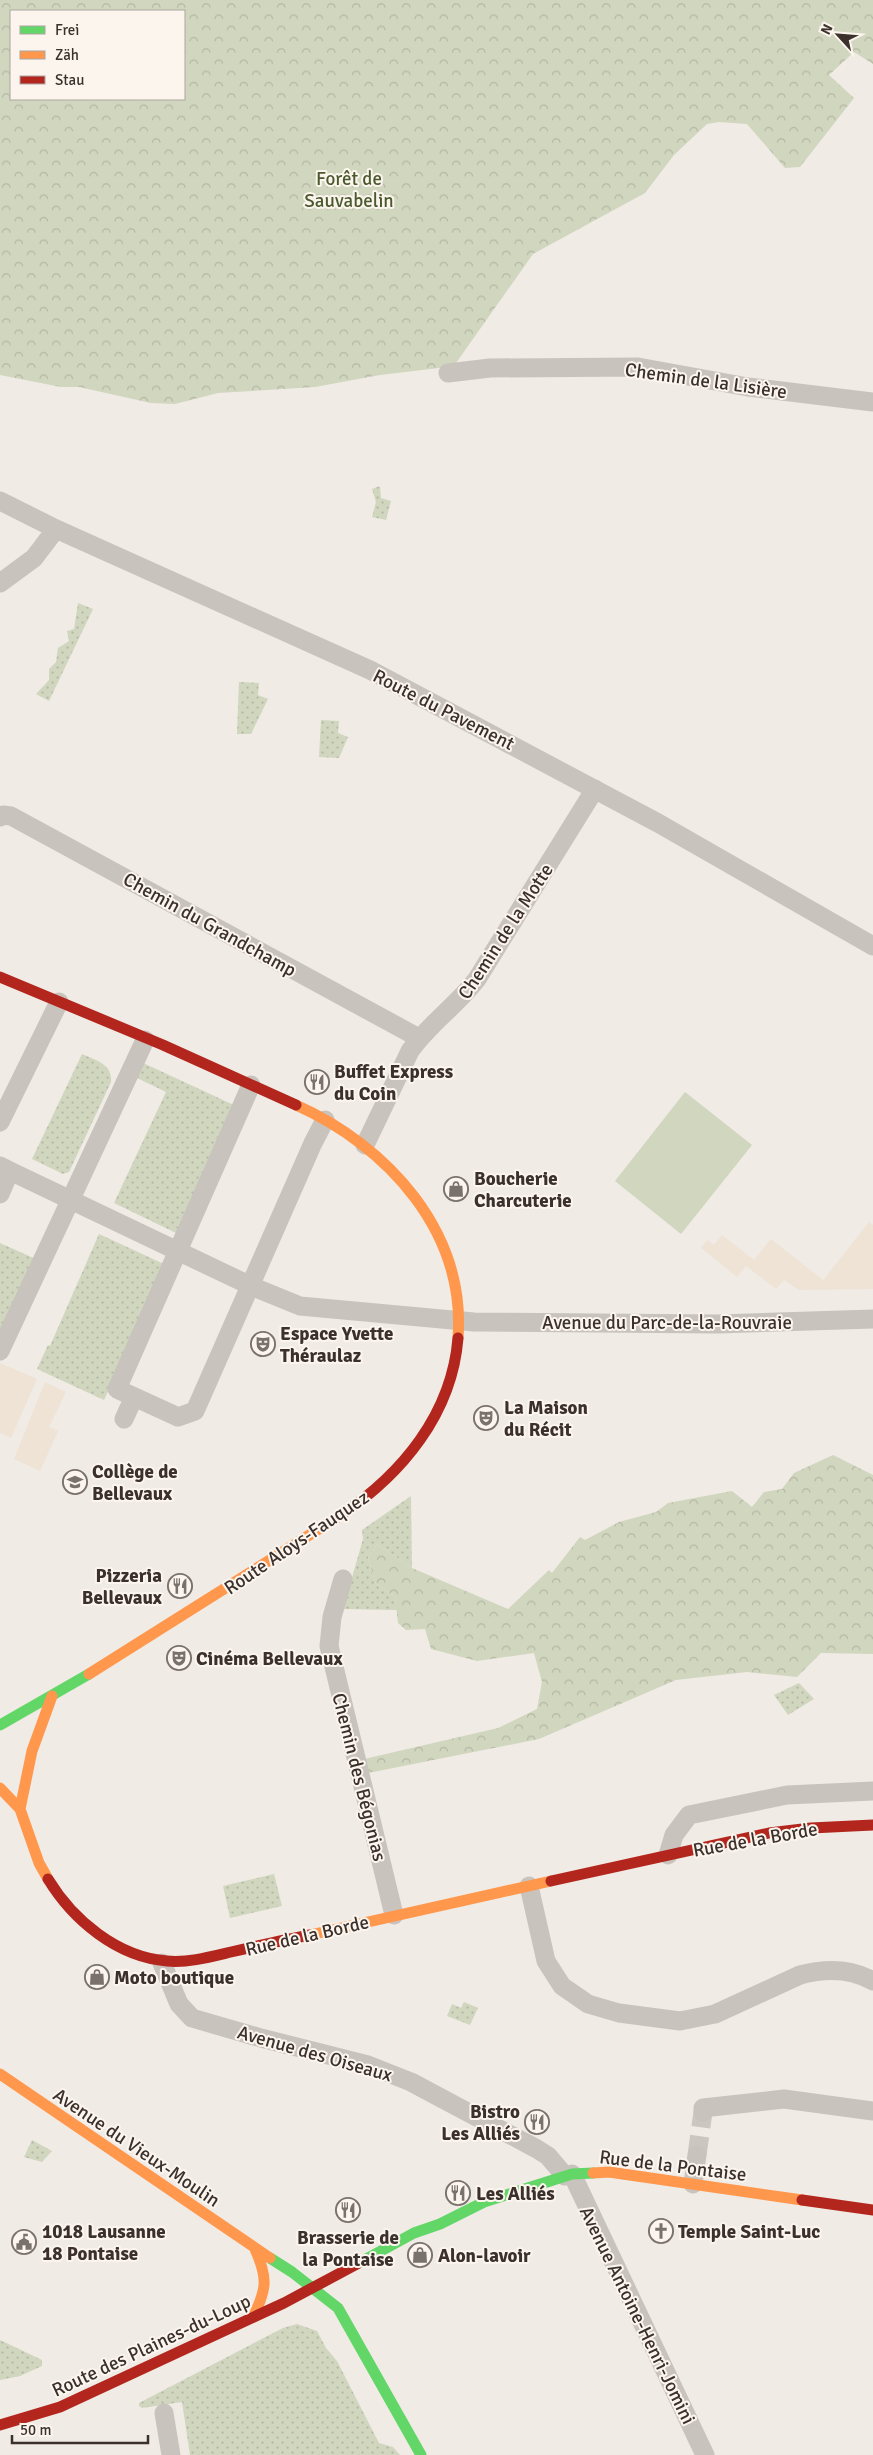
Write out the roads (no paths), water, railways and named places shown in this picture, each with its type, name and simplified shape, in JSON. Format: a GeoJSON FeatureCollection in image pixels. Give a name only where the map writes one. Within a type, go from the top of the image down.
{"type":"FeatureCollection","features":[{"type":"Feature","properties":{"kind":"main road","name":"Route Aloys-Fauquez"},"geometry":{"type":"LineString","coordinates":[[0,977],[251,1085],[325,1120],[365,1145],[406,1184],[436,1227],[447,1254],[457,1288],[461,1322],[454,1367],[437,1411],[414,1450],[378,1487],[339,1517],[244,1578],[52,1696]]}},
{"type":"Feature","properties":{"kind":"main road"},"geometry":{"type":"LineString","coordinates":[[0,1725],[52,1696]]}},
{"type":"Feature","properties":{"kind":"main road","name":"Rue de la Borde"},"geometry":{"type":"LineString","coordinates":[[20,1809],[28,1760],[37,1730],[52,1696]]}},
{"type":"Feature","properties":{"kind":"main road","name":"Rue de la Borde"},"geometry":{"type":"LineString","coordinates":[[0,1788],[20,1809],[37,1860],[57,1895],[82,1922],[117,1946],[162,1963],[195,1960],[770,1833],[811,1828],[873,1825]]}},
{"type":"Feature","properties":{"kind":"main road","name":"Avenue du Vieux-Moulin"},"geometry":{"type":"LineString","coordinates":[[0,2074],[313,2288],[338,2308],[421,2455]]}},
{"type":"Feature","properties":{"kind":"main road","name":"Rue de la Pontaise"},"geometry":{"type":"LineString","coordinates":[[313,2288],[414,2233],[440,2224],[484,2202],[568,2175],[609,2172],[873,2210]]}},
{"type":"Feature","properties":{"kind":"main road"},"geometry":{"type":"LineString","coordinates":[[253,2317],[264,2296],[267,2284],[266,2273],[255,2249]]}},
{"type":"Feature","properties":{"kind":"main road","name":"Route des Plaines-du-Loup"},"geometry":{"type":"LineString","coordinates":[[0,2425],[60,2407],[313,2288]]}},
{"type":"Feature","properties":{"kind":"street","name":"Chemin de la Lisière"},"geometry":{"type":"LineString","coordinates":[[448,372],[490,368],[638,367],[748,387],[873,402]]}},
{"type":"Feature","properties":{"kind":"street","name":"Route du Pavement"},"geometry":{"type":"LineString","coordinates":[[0,501],[56,529],[349,660],[595,788],[873,946]]}},
{"type":"Feature","properties":{"kind":"street"},"geometry":{"type":"LineString","coordinates":[[0,583],[34,558],[56,529]]}},
{"type":"Feature","properties":{"kind":"street","name":"Chemin de la Motte"},"geometry":{"type":"LineString","coordinates":[[365,1145],[399,1070],[419,1038],[459,1002],[478,979],[595,788]]}},
{"type":"Feature","properties":{"kind":"street","name":"Chemin du Grandchamp"},"geometry":{"type":"LineString","coordinates":[[0,817],[3,815],[11,816],[419,1038]]}},
{"type":"Feature","properties":{"kind":"street"},"geometry":{"type":"LineString","coordinates":[[0,1122],[59,1002]]}},
{"type":"Feature","properties":{"kind":"street"},"geometry":{"type":"LineString","coordinates":[[0,1351],[145,1040]]}},
{"type":"Feature","properties":{"kind":"street"},"geometry":{"type":"LineString","coordinates":[[251,1085],[117,1389],[178,1416],[195,1411],[313,1143],[325,1120]]}},
{"type":"Feature","properties":{"kind":"street"},"geometry":{"type":"LineString","coordinates":[[0,1194],[5,1169],[177,1252],[300,1306],[461,1322]]}},
{"type":"Feature","properties":{"kind":"street","name":"Avenue du Parc-de-la-Rouvraie"},"geometry":{"type":"LineString","coordinates":[[461,1322],[718,1324],[873,1318]]}},
{"type":"Feature","properties":{"kind":"street"},"geometry":{"type":"LineString","coordinates":[[124,1419],[134,1397]]}},
{"type":"Feature","properties":{"kind":"street","name":"Chemin des Bégonias"},"geometry":{"type":"LineString","coordinates":[[343,1579],[332,1617],[329,1646],[394,1915]]}},
{"type":"Feature","properties":{"kind":"street","name":"Rue de la Borde"},"geometry":{"type":"LineString","coordinates":[[668,1855],[674,1835],[688,1815],[787,1795],[873,1791]]}},
{"type":"Feature","properties":{"kind":"street"},"geometry":{"type":"LineString","coordinates":[[528,1886],[546,1960],[562,1986],[588,2004],[612,2011],[680,2021],[715,2014],[800,1976],[814,1972],[829,1970],[852,1972],[873,1981]]}},
{"type":"Feature","properties":{"kind":"street","name":"Avenue des Oiseaux"},"geometry":{"type":"LineString","coordinates":[[162,1963],[179,2004],[192,2018],[261,2038],[368,2065],[411,2082],[537,2149],[548,2156],[568,2175]]}},
{"type":"Feature","properties":{"kind":"street"},"geometry":{"type":"LineString","coordinates":[[703,2112],[703,2108],[784,2099],[873,2111]]}},
{"type":"Feature","properties":{"kind":"street"},"geometry":{"type":"LineString","coordinates":[[693,2184],[697,2155]]}},
{"type":"Feature","properties":{"kind":"street","name":"Avenue Antoine-Henri-Jomini"},"geometry":{"type":"LineString","coordinates":[[568,2175],[705,2455]]}},
{"type":"Feature","properties":{"kind":"street"},"geometry":{"type":"LineString","coordinates":[[164,2413],[171,2455]]}},
{"type":"Feature","properties":{"kind":"tunnel"},"geometry":{"type":"LineString","coordinates":[[697,2155],[703,2112]]}},
{"type":"Feature","properties":{"kind":"place","name":"Buffet Express du Coin"},"geometry":{"type":"Point","coordinates":[317,1082]}},
{"type":"Feature","properties":{"kind":"place","name":"Boucherie Charcuterie"},"geometry":{"type":"Point","coordinates":[456,1189]}},
{"type":"Feature","properties":{"kind":"place","name":"Espace Yvette Théraulaz"},"geometry":{"type":"Point","coordinates":[263,1344]}},
{"type":"Feature","properties":{"kind":"place","name":"La Maison du Récit"},"geometry":{"type":"Point","coordinates":[486,1418]}},
{"type":"Feature","properties":{"kind":"place","name":"Collège de Bellevaux"},"geometry":{"type":"Point","coordinates":[75,1482]}},
{"type":"Feature","properties":{"kind":"place","name":"Pizzeria Bellevaux"},"geometry":{"type":"Point","coordinates":[180,1586]}},
{"type":"Feature","properties":{"kind":"place","name":"Cinéma Bellevaux"},"geometry":{"type":"Point","coordinates":[179,1658]}},
{"type":"Feature","properties":{"kind":"place","name":"Moto boutique"},"geometry":{"type":"Point","coordinates":[97,1977]}},
{"type":"Feature","properties":{"kind":"place","name":"Bistro Les Alliés"},"geometry":{"type":"Point","coordinates":[537,2122]}},
{"type":"Feature","properties":{"kind":"place","name":"Les Alliés"},"geometry":{"type":"Point","coordinates":[458,2193]}},
{"type":"Feature","properties":{"kind":"place","name":"Brasserie de la Pontaise"},"geometry":{"type":"Point","coordinates":[348,2210]}},
{"type":"Feature","properties":{"kind":"place","name":"Temple Saint-Luc"},"geometry":{"type":"Point","coordinates":[661,2231]}},
{"type":"Feature","properties":{"kind":"place","name":"1018 Lausanne 18 Pontaise"},"geometry":{"type":"Point","coordinates":[24,2242]}},
{"type":"Feature","properties":{"kind":"place","name":"Alon-lavoir"},"geometry":{"type":"Point","coordinates":[420,2255]}},
{"type":"Feature","properties":{"kind":"park label","name":"Forêt de Sauvabelin"},"geometry":{"type":"Point","coordinates":[349,189]}}]}
